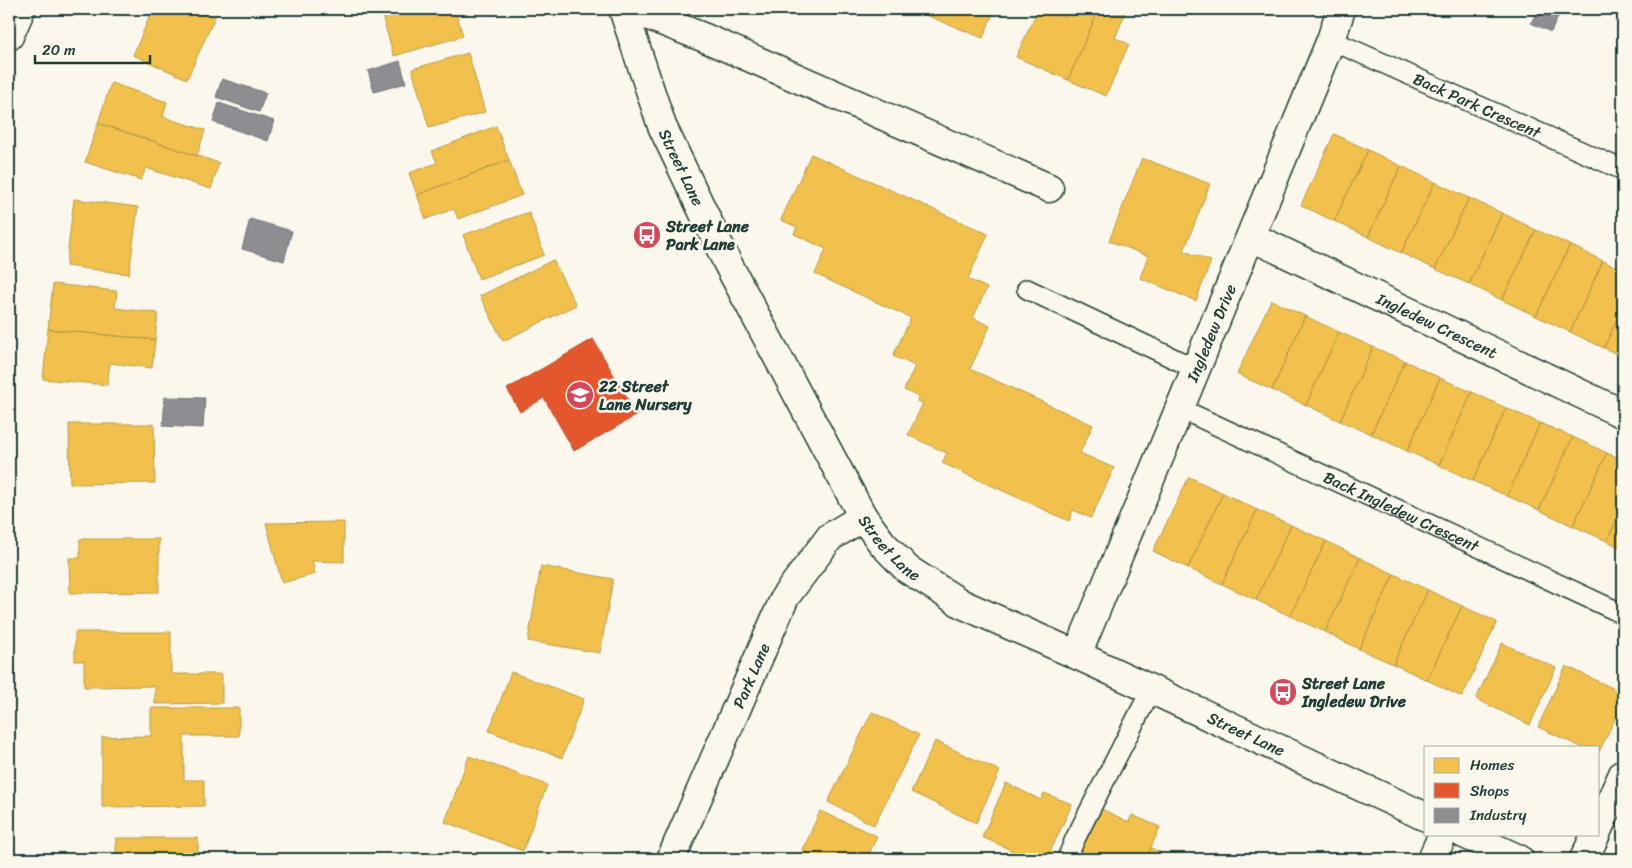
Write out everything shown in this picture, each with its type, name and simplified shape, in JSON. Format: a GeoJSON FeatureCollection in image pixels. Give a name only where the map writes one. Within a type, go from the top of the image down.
{"type":"FeatureCollection","features":[{"type":"Feature","properties":{"kind":"street"},"geometry":{"type":"LineString","coordinates":[[9,36],[21,9]]}},
{"type":"Feature","properties":{"kind":"street","name":"Street Lane"},"geometry":{"type":"LineString","coordinates":[[623,9],[662,126],[728,264],[863,517],[882,543],[907,569],[962,604],[1077,655],[1424,816]]}},
{"type":"Feature","properties":{"kind":"street"},"geometry":{"type":"LineString","coordinates":[[631,9],[705,38],[1049,188]]}},
{"type":"Feature","properties":{"kind":"street","name":"Ingledew Drive"},"geometry":{"type":"LineString","coordinates":[[1077,655],[1252,237],[1331,40],[1341,9]]}},
{"type":"Feature","properties":{"kind":"street","name":"Ingledew Crescent"},"geometry":{"type":"LineString","coordinates":[[1252,237],[1623,414]]}},
{"type":"Feature","properties":{"kind":"street","name":"Park Lane"},"geometry":{"type":"LineString","coordinates":[[671,859],[785,597],[830,537],[863,517]]}},
{"type":"Feature","properties":{"kind":"street"},"geometry":{"type":"LineString","coordinates":[[1600,825],[1623,774]]}},
{"type":"Feature","properties":{"kind":"street"},"geometry":{"type":"LineString","coordinates":[[1432,859],[1442,836]]}},
{"type":"Feature","properties":{"kind":"street"},"geometry":{"type":"LineString","coordinates":[[1468,836],[1519,859]]}},
{"type":"Feature","properties":{"kind":"street"},"geometry":{"type":"LineString","coordinates":[[1584,859],[1595,836]]}},
{"type":"Feature","properties":{"kind":"lane","name":"Back Park Crescent"},"geometry":{"type":"LineString","coordinates":[[1331,40],[1623,170]]}},
{"type":"Feature","properties":{"kind":"lane"},"geometry":{"type":"LineString","coordinates":[[1027,289],[1196,369]]}},
{"type":"Feature","properties":{"kind":"lane","name":"Back Ingledew Crescent"},"geometry":{"type":"LineString","coordinates":[[1179,408],[1623,614]]}},
{"type":"Feature","properties":{"kind":"lane"},"geometry":{"type":"LineString","coordinates":[[1067,859],[1075,839],[1151,690]]}},
{"type":"Feature","properties":{"kind":"building: Homes"},"geometry":{"type":"Polygon","coordinates":[[[153,9],[197,9],[215,17],[187,79],[133,55],[153,9]]]}},
{"type":"Feature","properties":{"kind":"building: Homes"},"geometry":{"type":"Polygon","coordinates":[[[393,9],[455,9],[463,36],[394,56],[381,12],[393,9]]]}},
{"type":"Feature","properties":{"kind":"building: Homes"},"geometry":{"type":"Polygon","coordinates":[[[920,9],[995,9],[983,38],[918,12],[920,9]]]}},
{"type":"Feature","properties":{"kind":"building: Homes"},"geometry":{"type":"Polygon","coordinates":[[[1038,9],[1047,9],[1065,17],[1069,9],[1099,9],[1068,80],[1016,57],[1038,9]]]}},
{"type":"Feature","properties":{"kind":"building: Homes"},"geometry":{"type":"Polygon","coordinates":[[[1099,9],[1127,9],[1115,38],[1129,44],[1106,96],[1068,80],[1099,9]]]}},
{"type":"Feature","properties":{"kind":"building: Homes"},"geometry":{"type":"Polygon","coordinates":[[[468,53],[485,112],[429,128],[412,69],[468,53]]]}},
{"type":"Feature","properties":{"kind":"building: Homes"},"geometry":{"type":"Polygon","coordinates":[[[111,83],[167,102],[163,117],[205,130],[197,156],[98,123],[111,83]]]}},
{"type":"Feature","properties":{"kind":"building: Homes"},"geometry":{"type":"Polygon","coordinates":[[[98,123],[219,163],[211,189],[146,168],[141,180],[85,162],[98,123]]]}},
{"type":"Feature","properties":{"kind":"building: Homes"},"geometry":{"type":"Polygon","coordinates":[[[496,126],[509,160],[417,195],[409,173],[437,163],[432,151],[496,126]]]}},
{"type":"Feature","properties":{"kind":"building: Homes"},"geometry":{"type":"Polygon","coordinates":[[[1334,134],[1368,150],[1334,221],[1301,205],[1334,134]]]}},
{"type":"Feature","properties":{"kind":"building: Homes"},"geometry":{"type":"Polygon","coordinates":[[[1368,150],[1401,166],[1368,237],[1334,221],[1368,150]]]}},
{"type":"Feature","properties":{"kind":"building: Homes"},"geometry":{"type":"Polygon","coordinates":[[[811,154],[988,234],[968,279],[987,288],[973,318],[990,326],[970,369],[1093,425],[1080,453],[1114,468],[1091,518],[1073,510],[1069,521],[942,463],[947,453],[908,435],[923,403],[917,401],[918,397],[904,390],[915,366],[893,356],[911,318],[815,274],[826,249],[794,234],[797,227],[781,220],[811,154]]]}},
{"type":"Feature","properties":{"kind":"building: Homes"},"geometry":{"type":"Polygon","coordinates":[[[1142,158],[1210,184],[1184,251],[1211,261],[1196,301],[1140,278],[1148,256],[1109,241],[1142,158]]]}},
{"type":"Feature","properties":{"kind":"building: Homes"},"geometry":{"type":"Polygon","coordinates":[[[509,160],[522,195],[458,219],[454,209],[426,219],[417,195],[509,160]]]}},
{"type":"Feature","properties":{"kind":"building: Homes"},"geometry":{"type":"Polygon","coordinates":[[[1401,166],[1435,182],[1401,253],[1368,237],[1401,166]]]}},
{"type":"Feature","properties":{"kind":"building: Homes"},"geometry":{"type":"Polygon","coordinates":[[[1435,182],[1469,198],[1435,269],[1401,253],[1435,182]]]}},
{"type":"Feature","properties":{"kind":"building: Homes"},"geometry":{"type":"Polygon","coordinates":[[[1469,198],[1502,213],[1469,284],[1435,269],[1469,198]]]}},
{"type":"Feature","properties":{"kind":"building: Homes"},"geometry":{"type":"Polygon","coordinates":[[[74,199],[138,207],[129,274],[66,266],[74,199]]]}},
{"type":"Feature","properties":{"kind":"building: Homes"},"geometry":{"type":"Polygon","coordinates":[[[529,212],[544,255],[479,279],[463,235],[529,212]]]}},
{"type":"Feature","properties":{"kind":"building: Homes"},"geometry":{"type":"Polygon","coordinates":[[[1502,213],[1536,230],[1502,300],[1469,284],[1502,213]]]}},
{"type":"Feature","properties":{"kind":"building: Homes"},"geometry":{"type":"Polygon","coordinates":[[[1536,230],[1570,245],[1536,316],[1502,300],[1536,230]]]}},
{"type":"Feature","properties":{"kind":"building: Homes"},"geometry":{"type":"Polygon","coordinates":[[[1570,245],[1603,261],[1570,332],[1536,316],[1570,245]]]}},
{"type":"Feature","properties":{"kind":"building: Homes"},"geometry":{"type":"Polygon","coordinates":[[[553,260],[576,305],[503,341],[480,296],[553,260]]]}},
{"type":"Feature","properties":{"kind":"building: Homes"},"geometry":{"type":"Polygon","coordinates":[[[1603,261],[1623,270],[1623,306],[1604,348],[1570,332],[1603,261]]]}},
{"type":"Feature","properties":{"kind":"building: Homes"},"geometry":{"type":"Polygon","coordinates":[[[53,284],[117,291],[115,308],[158,313],[155,340],[48,329],[53,284]]]}},
{"type":"Feature","properties":{"kind":"building: Homes"},"geometry":{"type":"Polygon","coordinates":[[[1271,300],[1305,316],[1272,390],[1237,374],[1271,300]]]}},
{"type":"Feature","properties":{"kind":"building: Homes"},"geometry":{"type":"Polygon","coordinates":[[[1623,306],[1623,357],[1604,348],[1623,306]]]}},
{"type":"Feature","properties":{"kind":"building: Homes"},"geometry":{"type":"Polygon","coordinates":[[[1305,316],[1339,332],[1306,405],[1272,390],[1305,316]]]}},
{"type":"Feature","properties":{"kind":"building: Homes"},"geometry":{"type":"Polygon","coordinates":[[[48,329],[155,340],[152,368],[110,363],[107,385],[43,379],[48,329]]]}},
{"type":"Feature","properties":{"kind":"building: Homes"},"geometry":{"type":"Polygon","coordinates":[[[1339,332],[1373,347],[1340,421],[1306,405],[1339,332]]]}},
{"type":"Feature","properties":{"kind":"building: Homes"},"geometry":{"type":"Polygon","coordinates":[[[1373,347],[1405,361],[1371,434],[1340,421],[1373,347]]]}},
{"type":"Feature","properties":{"kind":"building: Homes"},"geometry":{"type":"Polygon","coordinates":[[[1405,361],[1440,378],[1407,451],[1371,434],[1405,361]]]}},
{"type":"Feature","properties":{"kind":"building: Homes"},"geometry":{"type":"Polygon","coordinates":[[[1440,378],[1472,392],[1439,465],[1407,451],[1440,378]]]}},
{"type":"Feature","properties":{"kind":"building: Homes"},"geometry":{"type":"Polygon","coordinates":[[[1472,392],[1506,408],[1473,481],[1439,465],[1472,392]]]}},
{"type":"Feature","properties":{"kind":"building: Homes"},"geometry":{"type":"Polygon","coordinates":[[[1506,408],[1540,423],[1507,496],[1473,481],[1506,408]]]}},
{"type":"Feature","properties":{"kind":"building: Homes"},"geometry":{"type":"Polygon","coordinates":[[[1540,423],[1573,437],[1539,510],[1507,496],[1540,423]]]}},
{"type":"Feature","properties":{"kind":"building: Homes"},"geometry":{"type":"Polygon","coordinates":[[[69,424],[154,424],[155,483],[70,484],[69,424]]]}},
{"type":"Feature","properties":{"kind":"building: Homes"},"geometry":{"type":"Polygon","coordinates":[[[1573,437],[1607,453],[1573,526],[1539,510],[1573,437]]]}},
{"type":"Feature","properties":{"kind":"building: Homes"},"geometry":{"type":"Polygon","coordinates":[[[1607,453],[1623,460],[1623,506],[1607,541],[1573,526],[1607,453]]]}},
{"type":"Feature","properties":{"kind":"building: Homes"},"geometry":{"type":"Polygon","coordinates":[[[1189,477],[1223,493],[1188,568],[1153,551],[1189,477]]]}},
{"type":"Feature","properties":{"kind":"building: Homes"},"geometry":{"type":"Polygon","coordinates":[[[1223,493],[1257,510],[1222,584],[1188,568],[1223,493]]]}},
{"type":"Feature","properties":{"kind":"building: Homes"},"geometry":{"type":"Polygon","coordinates":[[[1623,506],[1623,549],[1607,541],[1623,506]]]}},
{"type":"Feature","properties":{"kind":"building: Homes"},"geometry":{"type":"Polygon","coordinates":[[[1257,510],[1291,525],[1256,600],[1222,584],[1257,510]]]}},
{"type":"Feature","properties":{"kind":"building: Homes"},"geometry":{"type":"Polygon","coordinates":[[[344,522],[344,562],[312,561],[315,574],[282,583],[266,523],[344,522]]]}},
{"type":"Feature","properties":{"kind":"building: Homes"},"geometry":{"type":"Polygon","coordinates":[[[1291,525],[1326,541],[1290,616],[1256,600],[1291,525]]]}},
{"type":"Feature","properties":{"kind":"building: Homes"},"geometry":{"type":"Polygon","coordinates":[[[80,539],[159,539],[159,592],[70,593],[69,558],[80,558],[80,539]]]}},
{"type":"Feature","properties":{"kind":"building: Homes"},"geometry":{"type":"Polygon","coordinates":[[[1326,541],[1360,558],[1325,632],[1290,616],[1326,541]]]}},
{"type":"Feature","properties":{"kind":"building: Homes"},"geometry":{"type":"Polygon","coordinates":[[[1360,558],[1394,574],[1359,649],[1325,632],[1360,558]]]}},
{"type":"Feature","properties":{"kind":"building: Homes"},"geometry":{"type":"Polygon","coordinates":[[[541,566],[613,579],[600,653],[528,641],[541,566]]]}},
{"type":"Feature","properties":{"kind":"building: Homes"},"geometry":{"type":"Polygon","coordinates":[[[1394,574],[1428,590],[1393,664],[1359,649],[1394,574]]]}},
{"type":"Feature","properties":{"kind":"building: Homes"},"geometry":{"type":"Polygon","coordinates":[[[1428,590],[1462,606],[1427,680],[1393,664],[1428,590]]]}},
{"type":"Feature","properties":{"kind":"building: Homes"},"geometry":{"type":"Polygon","coordinates":[[[1462,606],[1497,622],[1462,697],[1427,680],[1462,606]]]}},
{"type":"Feature","properties":{"kind":"building: Homes"},"geometry":{"type":"Polygon","coordinates":[[[75,632],[171,632],[171,674],[222,674],[222,703],[155,704],[155,686],[84,687],[84,661],[75,661],[75,632]]]}},
{"type":"Feature","properties":{"kind":"building: Homes"},"geometry":{"type":"Polygon","coordinates":[[[1502,643],[1556,668],[1530,725],[1476,699],[1502,643]]]}},
{"type":"Feature","properties":{"kind":"building: Homes"},"geometry":{"type":"Polygon","coordinates":[[[1566,666],[1623,693],[1623,702],[1600,750],[1600,746],[1579,746],[1538,727],[1566,666]]]}},
{"type":"Feature","properties":{"kind":"building: Homes"},"geometry":{"type":"Polygon","coordinates":[[[511,672],[584,699],[562,758],[489,731],[511,672]]]}},
{"type":"Feature","properties":{"kind":"building: Homes"},"geometry":{"type":"Polygon","coordinates":[[[151,708],[239,708],[239,736],[184,736],[184,780],[204,780],[204,806],[102,807],[102,737],[151,736],[151,708]]]}},
{"type":"Feature","properties":{"kind":"building: Homes"},"geometry":{"type":"Polygon","coordinates":[[[872,712],[919,735],[874,825],[828,802],[872,712]]]}},
{"type":"Feature","properties":{"kind":"building: Homes"},"geometry":{"type":"Polygon","coordinates":[[[935,741],[1000,771],[976,823],[911,792],[935,741]]]}},
{"type":"Feature","properties":{"kind":"building: Homes"},"geometry":{"type":"Polygon","coordinates":[[[469,756],[547,785],[523,851],[445,822],[469,756]]]}},
{"type":"Feature","properties":{"kind":"building: Homes"},"geometry":{"type":"Polygon","coordinates":[[[1006,783],[1041,800],[1044,793],[1072,804],[1047,859],[1031,859],[982,837],[1006,783]]]}},
{"type":"Feature","properties":{"kind":"building: Homes"},"geometry":{"type":"Polygon","coordinates":[[[1095,806],[1129,822],[1132,815],[1160,827],[1146,859],[1070,859],[1095,806]]]}},
{"type":"Feature","properties":{"kind":"building: Homes"},"geometry":{"type":"Polygon","coordinates":[[[820,811],[877,836],[867,859],[799,859],[820,811]]]}},
{"type":"Feature","properties":{"kind":"building: Homes"},"geometry":{"type":"Polygon","coordinates":[[[116,838],[198,838],[198,859],[116,859],[116,838]]]}},
{"type":"Feature","properties":{"kind":"building: Homes"},"geometry":{"type":"Polygon","coordinates":[[[1151,848],[1173,859],[1146,859],[1151,848]]]}},
{"type":"Feature","properties":{"kind":"building: Homes"},"geometry":{"type":"Polygon","coordinates":[[[431,851],[454,859],[428,859],[431,851]]]}},
{"type":"Feature","properties":{"kind":"building: Shops"},"geometry":{"type":"Polygon","coordinates":[[[593,339],[637,415],[574,451],[544,398],[520,412],[507,389],[593,339]]]}},
{"type":"Feature","properties":{"kind":"building: Industry"},"geometry":{"type":"Polygon","coordinates":[[[1538,9],[1562,9],[1551,32],[1531,23],[1538,9]]]}},
{"type":"Feature","properties":{"kind":"building: Industry"},"geometry":{"type":"Polygon","coordinates":[[[400,61],[406,83],[374,92],[368,71],[400,61]]]}},
{"type":"Feature","properties":{"kind":"building: Industry"},"geometry":{"type":"Polygon","coordinates":[[[222,79],[266,93],[259,112],[216,97],[222,79]]]}},
{"type":"Feature","properties":{"kind":"building: Industry"},"geometry":{"type":"Polygon","coordinates":[[[219,103],[274,121],[268,141],[213,122],[219,103]]]}},
{"type":"Feature","properties":{"kind":"building: Industry"},"geometry":{"type":"Polygon","coordinates":[[[250,219],[292,231],[284,261],[242,249],[250,219]]]}},
{"type":"Feature","properties":{"kind":"building: Industry"},"geometry":{"type":"Polygon","coordinates":[[[165,397],[205,398],[203,428],[163,426],[165,397]]]}},
{"type":"Feature","properties":{"kind":"place","name":"Street Lane Park Lane"},"geometry":{"type":"Point","coordinates":[647,235]}},
{"type":"Feature","properties":{"kind":"place","name":"22 Street Lane Nursery"},"geometry":{"type":"Point","coordinates":[580,395]}},
{"type":"Feature","properties":{"kind":"place","name":"Street Lane Ingledew Drive"},"geometry":{"type":"Point","coordinates":[1283,692]}}]}
